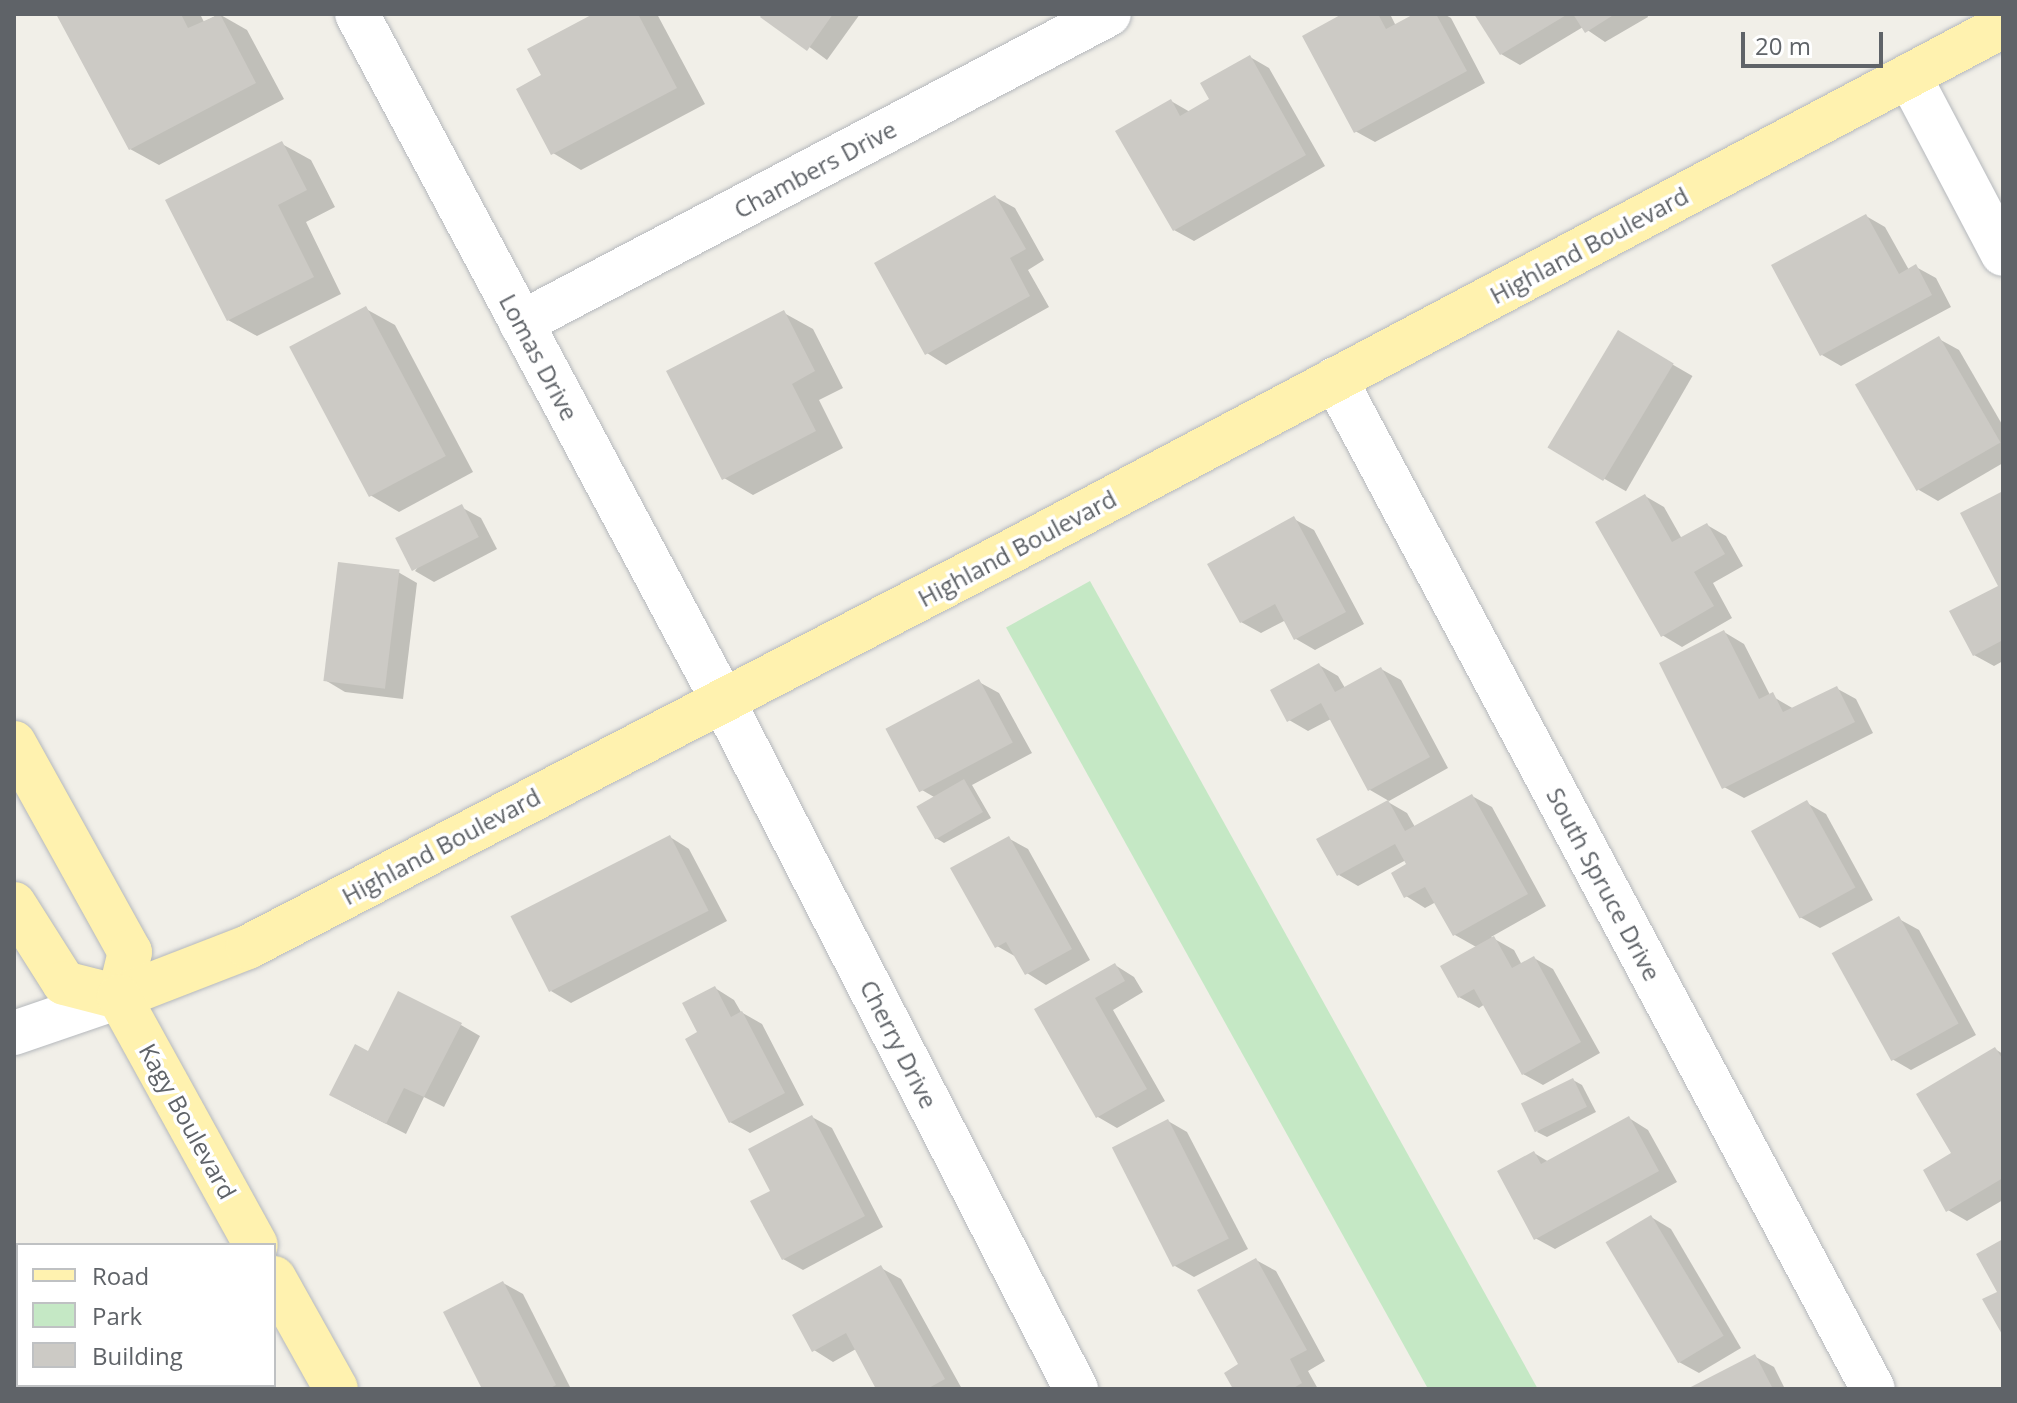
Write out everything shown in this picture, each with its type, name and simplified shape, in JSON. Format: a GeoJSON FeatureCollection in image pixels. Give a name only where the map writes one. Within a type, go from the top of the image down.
{"type":"FeatureCollection","features":[{"type":"Feature","properties":{"kind":"main road","name":"Highland Boulevard"},"geometry":{"type":"LineString","coordinates":[[119,997],[248,947],[1008,553],[2003,26]]}},
{"type":"Feature","properties":{"kind":"main road"},"geometry":{"type":"LineString","coordinates":[[14,743],[130,952],[119,997],[64,983],[14,904]]}},
{"type":"Feature","properties":{"kind":"main road","name":"Kagy Boulevard"},"geometry":{"type":"LineString","coordinates":[[119,997],[255,1243]]}},
{"type":"Feature","properties":{"kind":"main road"},"geometry":{"type":"LineString","coordinates":[[276,1282],[336,1389]]}},
{"type":"Feature","properties":{"kind":"street","name":"Lomas Drive"},"geometry":{"type":"LineString","coordinates":[[357,14],[722,699]]}},
{"type":"Feature","properties":{"kind":"street","name":"Chambers Drive"},"geometry":{"type":"LineString","coordinates":[[521,323],[1091,18]]}},
{"type":"Feature","properties":{"kind":"street"},"geometry":{"type":"LineString","coordinates":[[1909,76],[2003,254]]}},
{"type":"Feature","properties":{"kind":"street","name":"South Spruce Drive"},"geometry":{"type":"LineString","coordinates":[[1335,379],[1873,1389]]}},
{"type":"Feature","properties":{"kind":"street","name":"Cherry Drive"},"geometry":{"type":"LineString","coordinates":[[722,699],[1076,1389]]}},
{"type":"Feature","properties":{"kind":"street","name":"Highland Boulevard"},"geometry":{"type":"LineString","coordinates":[[14,1033],[119,997]]}},
{"type":"Feature","properties":{"kind":"green space"},"geometry":{"type":"Polygon","coordinates":[[[1090,581],[1538,1389],[1428,1389],[1006,628],[1090,581]]]}},
{"type":"Feature","properties":{"kind":"building"},"geometry":{"type":"Polygon","coordinates":[[[56,14],[181,14],[188,28],[220,14],[256,83],[129,150],[56,14]]]}},
{"type":"Feature","properties":{"kind":"building"},"geometry":{"type":"Polygon","coordinates":[[[593,14],[638,14],[677,88],[551,155],[516,89],[541,75],[527,49],[593,14]]]}},
{"type":"Feature","properties":{"kind":"building"},"geometry":{"type":"Polygon","coordinates":[[[762,14],[833,14],[807,51],[760,17],[762,14]]]}},
{"type":"Feature","properties":{"kind":"building"},"geometry":{"type":"Polygon","coordinates":[[[1342,14],[1378,14],[1386,29],[1414,14],[1436,14],[1467,71],[1354,133],[1302,36],[1342,14]]]}},
{"type":"Feature","properties":{"kind":"building"},"geometry":{"type":"Polygon","coordinates":[[[1474,14],[1568,14],[1500,55],[1474,14]]]}},
{"type":"Feature","properties":{"kind":"building"},"geometry":{"type":"Polygon","coordinates":[[[1573,14],[1615,14],[1585,33],[1573,14]]]}},
{"type":"Feature","properties":{"kind":"building"},"geometry":{"type":"Polygon","coordinates":[[[1250,55],[1306,155],[1173,231],[1115,131],[1171,99],[1180,116],[1209,99],[1200,83],[1250,55]]]}},
{"type":"Feature","properties":{"kind":"building"},"geometry":{"type":"Polygon","coordinates":[[[282,141],[307,190],[278,205],[314,277],[227,321],[165,200],[282,141]]]}},
{"type":"Feature","properties":{"kind":"building"},"geometry":{"type":"Polygon","coordinates":[[[995,195],[1026,249],[1010,258],[1030,296],[925,355],[874,263],[995,195]]]}},
{"type":"Feature","properties":{"kind":"building"},"geometry":{"type":"Polygon","coordinates":[[[1866,214],[1899,274],[1916,264],[1932,295],[1820,356],[1771,265],[1866,214]]]}},
{"type":"Feature","properties":{"kind":"building"},"geometry":{"type":"Polygon","coordinates":[[[366,306],[446,456],[369,497],[289,347],[366,306]]]}},
{"type":"Feature","properties":{"kind":"building"},"geometry":{"type":"Polygon","coordinates":[[[784,310],[815,371],[792,384],[816,431],[722,480],[666,371],[784,310]]]}},
{"type":"Feature","properties":{"kind":"building"},"geometry":{"type":"Polygon","coordinates":[[[1618,330],[1674,363],[1603,481],[1547,447],[1618,330]]]}},
{"type":"Feature","properties":{"kind":"building"},"geometry":{"type":"Polygon","coordinates":[[[1939,336],[2000,443],[1916,491],[1855,384],[1939,336]]]}},
{"type":"Feature","properties":{"kind":"building"},"geometry":{"type":"Polygon","coordinates":[[[2003,491],[2003,640],[1973,656],[1949,611],[1998,586],[1960,513],[2003,491]]]}},
{"type":"Feature","properties":{"kind":"building"},"geometry":{"type":"Polygon","coordinates":[[[1645,494],[1672,542],[1707,523],[1725,554],[1694,572],[1714,606],[1661,637],[1595,522],[1645,494]]]}},
{"type":"Feature","properties":{"kind":"building"},"geometry":{"type":"Polygon","coordinates":[[[462,504],[479,537],[412,571],[395,538],[462,504]]]}},
{"type":"Feature","properties":{"kind":"building"},"geometry":{"type":"Polygon","coordinates":[[[1294,516],[1346,612],[1294,640],[1275,604],[1240,623],[1207,564],[1294,516]]]}},
{"type":"Feature","properties":{"kind":"building"},"geometry":{"type":"Polygon","coordinates":[[[338,562],[400,570],[385,689],[323,681],[338,562]]]}},
{"type":"Feature","properties":{"kind":"building"},"geometry":{"type":"Polygon","coordinates":[[[1724,630],[1759,699],[1773,692],[1783,712],[1837,686],[1855,722],[1722,789],[1659,663],[1724,630]]]}},
{"type":"Feature","properties":{"kind":"building"},"geometry":{"type":"Polygon","coordinates":[[[1319,663],[1335,692],[1381,667],[1430,757],[1368,791],[1321,703],[1287,722],[1270,690],[1319,663]]]}},
{"type":"Feature","properties":{"kind":"building"},"geometry":{"type":"Polygon","coordinates":[[[979,679],[1013,743],[919,792],[885,729],[979,679]]]}},
{"type":"Feature","properties":{"kind":"building"},"geometry":{"type":"Polygon","coordinates":[[[964,779],[983,812],[935,839],[916,806],[964,779]]]}},
{"type":"Feature","properties":{"kind":"building"},"geometry":{"type":"Polygon","coordinates":[[[1472,794],[1528,894],[1453,936],[1425,887],[1404,898],[1391,873],[1406,864],[1395,844],[1337,876],[1316,839],[1388,800],[1405,831],[1472,794]]]}},
{"type":"Feature","properties":{"kind":"building"},"geometry":{"type":"Polygon","coordinates":[[[1807,800],[1855,887],[1800,918],[1751,831],[1807,800]]]}},
{"type":"Feature","properties":{"kind":"building"},"geometry":{"type":"Polygon","coordinates":[[[670,835],[709,911],[549,992],[511,916],[670,835]]]}},
{"type":"Feature","properties":{"kind":"building"},"geometry":{"type":"Polygon","coordinates":[[[1009,836],[1072,949],[1025,975],[1006,942],[995,948],[950,868],[1009,836]]]}},
{"type":"Feature","properties":{"kind":"building"},"geometry":{"type":"Polygon","coordinates":[[[1899,916],[1959,1024],[1891,1061],[1832,953],[1899,916]]]}},
{"type":"Feature","properties":{"kind":"building"},"geometry":{"type":"Polygon","coordinates":[[[1494,936],[1512,968],[1534,956],[1581,1042],[1522,1075],[1474,989],[1458,998],[1440,966],[1494,936]]]}},
{"type":"Feature","properties":{"kind":"building"},"geometry":{"type":"Polygon","coordinates":[[[1115,963],[1125,981],[1095,998],[1147,1089],[1096,1118],[1034,1009],[1115,963]]]}},
{"type":"Feature","properties":{"kind":"building"},"geometry":{"type":"Polygon","coordinates":[[[715,986],[731,1017],[742,1011],[785,1093],[729,1123],[685,1039],[697,1032],[682,1003],[715,986]]]}},
{"type":"Feature","properties":{"kind":"building"},"geometry":{"type":"Polygon","coordinates":[[[398,991],[462,1023],[424,1097],[404,1088],[386,1124],[329,1095],[355,1044],[368,1051],[398,991]]]}},
{"type":"Feature","properties":{"kind":"building"},"geometry":{"type":"Polygon","coordinates":[[[1995,1047],[2003,1060],[2003,1178],[1946,1212],[1923,1170],[1951,1153],[1916,1094],[1995,1047]]]}},
{"type":"Feature","properties":{"kind":"building"},"geometry":{"type":"Polygon","coordinates":[[[1573,1078],[1587,1107],[1535,1132],[1521,1103],[1573,1078]]]}},
{"type":"Feature","properties":{"kind":"building"},"geometry":{"type":"Polygon","coordinates":[[[812,1115],[865,1216],[782,1260],[750,1201],[770,1191],[748,1149],[812,1115]]]}},
{"type":"Feature","properties":{"kind":"building"},"geometry":{"type":"Polygon","coordinates":[[[1629,1116],[1659,1171],[1534,1240],[1497,1171],[1534,1151],[1541,1164],[1629,1116]]]}},
{"type":"Feature","properties":{"kind":"building"},"geometry":{"type":"Polygon","coordinates":[[[1168,1119],[1229,1238],[1173,1267],[1112,1148],[1168,1119]]]}},
{"type":"Feature","properties":{"kind":"building"},"geometry":{"type":"Polygon","coordinates":[[[1651,1215],[1724,1336],[1678,1363],[1606,1242],[1651,1215]]]}},
{"type":"Feature","properties":{"kind":"building"},"geometry":{"type":"Polygon","coordinates":[[[2003,1239],[2003,1336],[1982,1299],[1997,1292],[1976,1254],[2003,1239]]]}},
{"type":"Feature","properties":{"kind":"building"},"geometry":{"type":"Polygon","coordinates":[[[1256,1258],[1307,1350],[1290,1359],[1302,1383],[1292,1389],[1233,1389],[1224,1373],[1238,1364],[1197,1290],[1256,1258]]]}},
{"type":"Feature","properties":{"kind":"building"},"geometry":{"type":"Polygon","coordinates":[[[881,1265],[945,1379],[927,1389],[876,1389],[846,1333],[812,1352],[792,1315],[881,1265]]]}},
{"type":"Feature","properties":{"kind":"building"},"geometry":{"type":"Polygon","coordinates":[[[503,1281],[556,1385],[549,1389],[482,1389],[443,1312],[503,1281]]]}},
{"type":"Feature","properties":{"kind":"building"},"geometry":{"type":"Polygon","coordinates":[[[1755,1354],[1773,1389],[1687,1389],[1755,1354]]]}}]}
